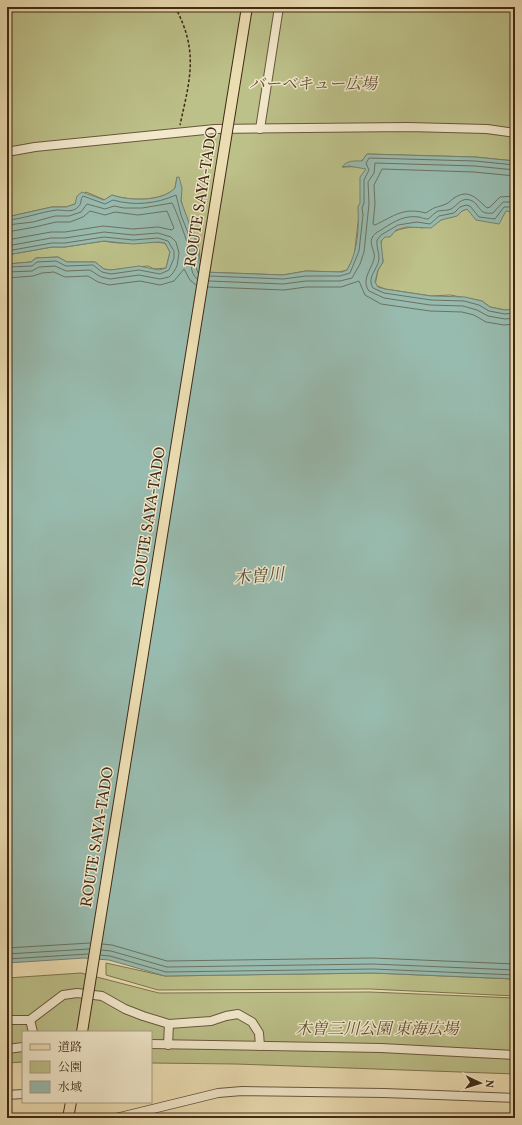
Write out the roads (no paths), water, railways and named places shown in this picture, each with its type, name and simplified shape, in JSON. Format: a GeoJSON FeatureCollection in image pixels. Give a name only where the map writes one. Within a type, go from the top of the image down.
{"type":"FeatureCollection","features":[{"type":"Feature","properties":{"kind":"main road","name":"ROUTE SAYA-TADO"},"geometry":{"type":"LineString","coordinates":[[82,1031],[248,7]]}},
{"type":"Feature","properties":{"kind":"main road"},"geometry":{"type":"LineString","coordinates":[[68,1118],[71,1103]]}},
{"type":"Feature","properties":{"kind":"lane"},"geometry":{"type":"LineString","coordinates":[[260,129],[279,7]]}},
{"type":"Feature","properties":{"kind":"lane"},"geometry":{"type":"LineString","coordinates":[[7,152],[35,147],[215,129],[487,129],[515,133]]}},
{"type":"Feature","properties":{"kind":"lane"},"geometry":{"type":"LineString","coordinates":[[7,1020],[30,1020],[63,995],[77,993],[102,996],[125,1009],[169,1024],[211,1021],[238,1014],[252,1022],[259,1033],[260,1046]]}},
{"type":"Feature","properties":{"kind":"lane"},"geometry":{"type":"LineString","coordinates":[[30,1020],[33,1031]]}},
{"type":"Feature","properties":{"kind":"lane"},"geometry":{"type":"LineString","coordinates":[[168,1045],[169,1024]]}},
{"type":"Feature","properties":{"kind":"lane"},"geometry":{"type":"LineString","coordinates":[[152,1044],[381,1048],[515,1055]]}},
{"type":"Feature","properties":{"kind":"lane"},"geometry":{"type":"LineString","coordinates":[[7,1049],[22,1047]]}},
{"type":"Feature","properties":{"kind":"lane"},"geometry":{"type":"LineString","coordinates":[[116,1118],[218,1093],[242,1091],[384,1093],[515,1098]]}},
{"type":"Feature","properties":{"kind":"lane"},"geometry":{"type":"LineString","coordinates":[[7,1095],[22,1094]]}},
{"type":"Feature","properties":{"kind":"water","name":"木曽川"},"geometry":{"type":"Polygon","coordinates":[[[367,154],[475,157],[515,161],[515,212],[506,211],[499,224],[476,220],[467,209],[462,211],[457,216],[441,220],[431,228],[406,227],[396,230],[390,237],[385,237],[381,241],[383,262],[378,270],[375,282],[378,287],[385,289],[431,296],[465,297],[482,301],[490,307],[505,310],[515,309],[515,979],[373,973],[165,976],[109,960],[84,958],[7,963],[7,264],[31,262],[36,258],[58,257],[67,262],[95,262],[104,269],[111,270],[139,266],[159,270],[166,268],[170,252],[165,243],[158,242],[133,244],[104,241],[65,247],[52,247],[7,255],[7,217],[52,207],[66,207],[75,204],[77,196],[82,192],[104,200],[112,195],[136,199],[154,198],[169,193],[175,188],[177,177],[179,177],[182,188],[181,201],[199,250],[199,263],[202,272],[283,275],[306,271],[342,272],[347,270],[351,263],[356,247],[358,207],[360,203],[360,177],[366,169],[349,166],[342,167],[349,162],[362,161],[367,154]]]}},
{"type":"Feature","properties":{"kind":"park label","name":"バーベキュー広場"},"geometry":{"type":"Point","coordinates":[313,85]}},
{"type":"Feature","properties":{"kind":"park label","name":"木曽三川公園 東海広場"},"geometry":{"type":"Point","coordinates":[377,1030]}}]}
